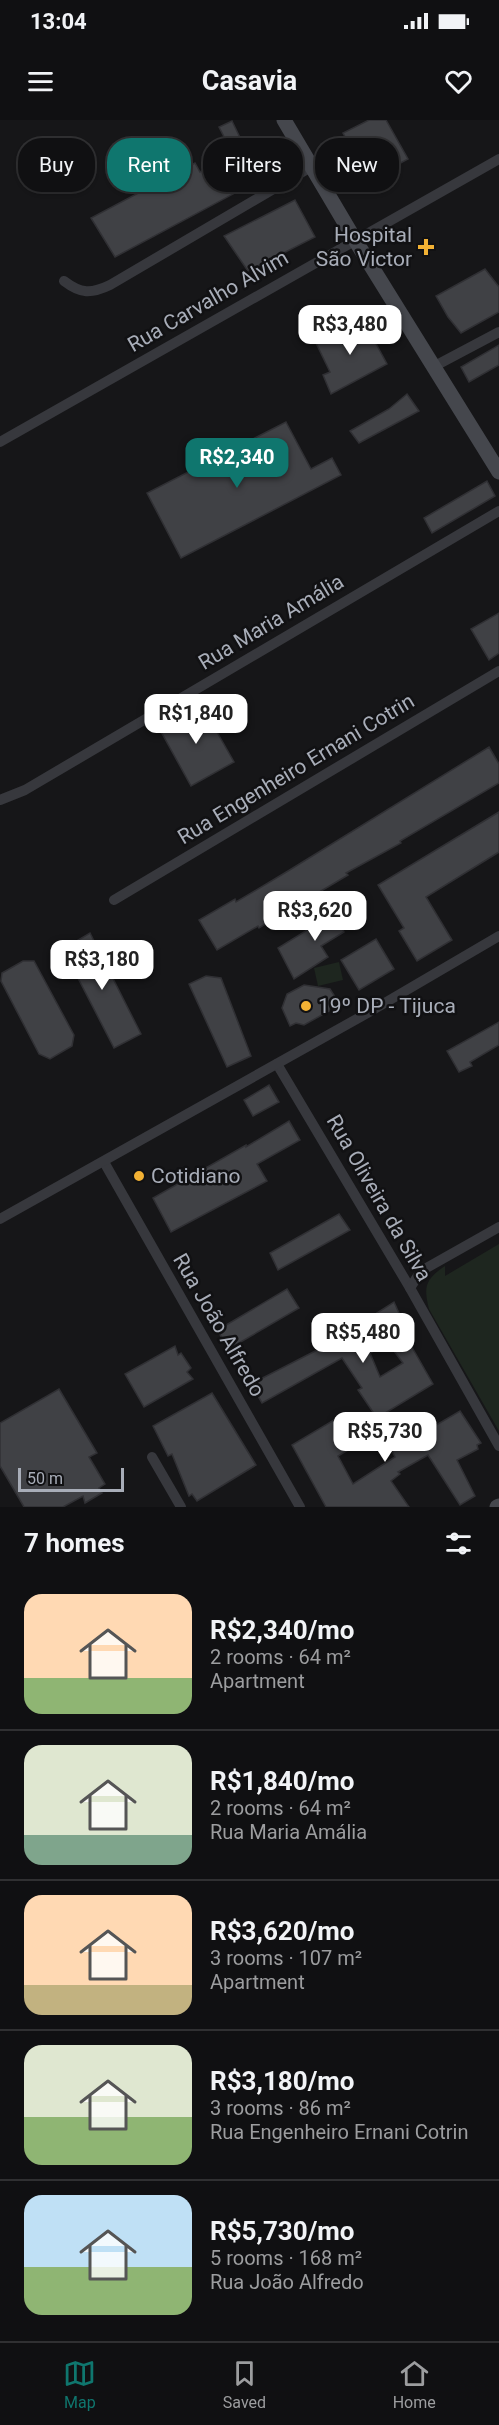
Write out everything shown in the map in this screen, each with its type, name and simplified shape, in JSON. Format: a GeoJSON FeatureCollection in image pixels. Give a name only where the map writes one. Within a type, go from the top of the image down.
{"type":"FeatureCollection","features":[{"type":"Feature","properties":{"kind":"main road"},"geometry":{"type":"LineString","coordinates":[[284,120],[355,240],[499,472]]}},
{"type":"Feature","properties":{"kind":"street","name":"Rua Carvalho Alvim"},"geometry":{"type":"LineString","coordinates":[[0,442],[499,159]]}},
{"type":"Feature","properties":{"kind":"street"},"geometry":{"type":"LineString","coordinates":[[64,281],[76,290],[98,291],[311,167]]}},
{"type":"Feature","properties":{"kind":"street"},"geometry":{"type":"LineString","coordinates":[[433,367],[499,332]]}},
{"type":"Feature","properties":{"kind":"street","name":"Rua Maria Amália"},"geometry":{"type":"LineString","coordinates":[[0,800],[26,790],[499,511]]}},
{"type":"Feature","properties":{"kind":"street","name":"Rua Engenheiro Ernani Cotrin"},"geometry":{"type":"LineString","coordinates":[[114,900],[499,671]]}},
{"type":"Feature","properties":{"kind":"street"},"geometry":{"type":"LineString","coordinates":[[0,1219],[496,938],[499,951]]}},
{"type":"Feature","properties":{"kind":"street","name":"Rua Oliveira da Silva"},"geometry":{"type":"LineString","coordinates":[[277,1064],[410,1288],[499,1446]]}},
{"type":"Feature","properties":{"kind":"street","name":"Rua João Alfredo"},"geometry":{"type":"LineString","coordinates":[[104,1162],[300,1507]]}},
{"type":"Feature","properties":{"kind":"street"},"geometry":{"type":"LineString","coordinates":[[410,1288],[421,1271],[499,1227]]}},
{"type":"Feature","properties":{"kind":"street"},"geometry":{"type":"LineString","coordinates":[[152,1457],[181,1507]]}},
{"type":"Feature","properties":{"kind":"shaded area"},"geometry":{"type":"Polygon","coordinates":[[[339,962],[343,980],[318,986],[314,968],[339,962]]]}},
{"type":"Feature","properties":{"kind":"shaded area"},"geometry":{"type":"Polygon","coordinates":[[[499,1244],[499,1431],[429,1309],[426,1289],[430,1279],[445,1266],[445,1276],[499,1244]]]}},
{"type":"Feature","properties":{"kind":"building"},"geometry":{"type":"Polygon","coordinates":[[[369,120],[386,120],[396,138],[346,138],[343,133],[369,120]]]}},
{"type":"Feature","properties":{"kind":"building"},"geometry":{"type":"Polygon","coordinates":[[[232,121],[240,138],[225,138],[219,127],[232,121]]]}},
{"type":"Feature","properties":{"kind":"building"},"geometry":{"type":"Polygon","coordinates":[[[399,143],[408,159],[399,164],[399,143]]]}},
{"type":"Feature","properties":{"kind":"building"},"geometry":{"type":"Polygon","coordinates":[[[195,163],[200,172],[203,170],[203,192],[237,192],[115,257],[91,218],[140,192],[191,192],[191,165],[195,163]]]}},
{"type":"Feature","properties":{"kind":"building"},"geometry":{"type":"Polygon","coordinates":[[[295,200],[315,237],[248,271],[224,236],[295,200]]]}},
{"type":"Feature","properties":{"kind":"building"},"geometry":{"type":"Polygon","coordinates":[[[485,269],[499,287],[499,312],[461,333],[448,317],[436,296],[485,269]]]}},
{"type":"Feature","properties":{"kind":"building"},"geometry":{"type":"Polygon","coordinates":[[[362,318],[387,364],[331,394],[323,375],[330,372],[316,343],[362,318]]]}},
{"type":"Feature","properties":{"kind":"building"},"geometry":{"type":"Polygon","coordinates":[[[499,345],[499,365],[469,382],[461,367],[499,345]]]}},
{"type":"Feature","properties":{"kind":"building"},"geometry":{"type":"Polygon","coordinates":[[[407,394],[419,411],[359,443],[350,431],[389,409],[407,394]]]}},
{"type":"Feature","properties":{"kind":"building"},"geometry":{"type":"Polygon","coordinates":[[[286,422],[311,469],[332,458],[341,475],[181,558],[147,493],[286,422]]]}},
{"type":"Feature","properties":{"kind":"building"},"geometry":{"type":"Polygon","coordinates":[[[487,481],[495,496],[432,533],[424,518],[487,481]]]}},
{"type":"Feature","properties":{"kind":"building"},"geometry":{"type":"Polygon","coordinates":[[[499,613],[499,653],[489,660],[471,629],[499,613]]]}},
{"type":"Feature","properties":{"kind":"building"},"geometry":{"type":"Polygon","coordinates":[[[201,704],[234,762],[191,786],[159,728],[201,704]]]}},
{"type":"Feature","properties":{"kind":"building"},"geometry":{"type":"Polygon","coordinates":[[[489,747],[499,764],[499,783],[400,841],[401,843],[346,873],[348,875],[259,928],[258,926],[217,950],[199,920],[235,899],[236,902],[288,871],[489,747]]]}},
{"type":"Feature","properties":{"kind":"building"},"geometry":{"type":"Polygon","coordinates":[[[499,812],[499,852],[426,897],[452,940],[417,961],[399,931],[404,928],[378,885],[499,812]]]}},
{"type":"Feature","properties":{"kind":"building"},"geometry":{"type":"Polygon","coordinates":[[[351,903],[358,915],[348,921],[350,926],[343,930],[344,932],[321,946],[328,957],[294,979],[278,948],[351,903]]]}},
{"type":"Feature","properties":{"kind":"building"},"geometry":{"type":"Polygon","coordinates":[[[90,933],[141,1034],[114,1048],[63,949],[90,933]]]}},
{"type":"Feature","properties":{"kind":"building"},"geometry":{"type":"Polygon","coordinates":[[[376,939],[394,969],[359,990],[341,960],[376,939]]]}},
{"type":"Feature","properties":{"kind":"building"},"geometry":{"type":"Polygon","coordinates":[[[23,961],[34,961],[74,1035],[72,1046],[50,1059],[39,1054],[1,981],[2,973],[23,961]]]}},
{"type":"Feature","properties":{"kind":"building"},"geometry":{"type":"Polygon","coordinates":[[[206,976],[221,978],[251,1056],[227,1067],[189,984],[206,976]]]}},
{"type":"Feature","properties":{"kind":"building","name":"19º DP - Tijuca"},"geometry":{"type":"Polygon","coordinates":[[[304,985],[330,989],[337,1000],[330,1004],[329,1011],[304,1025],[296,1023],[290,1026],[282,1008],[287,994],[304,985]]]}},
{"type":"Feature","properties":{"kind":"building"},"geometry":{"type":"Polygon","coordinates":[[[499,1022],[499,1045],[470,1062],[472,1066],[459,1072],[447,1051],[499,1022]]]}},
{"type":"Feature","properties":{"kind":"building"},"geometry":{"type":"Polygon","coordinates":[[[269,1085],[279,1102],[253,1116],[244,1100],[269,1085]]]}},
{"type":"Feature","properties":{"kind":"building"},"geometry":{"type":"Polygon","coordinates":[[[289,1121],[300,1140],[257,1164],[267,1181],[171,1232],[153,1198],[289,1121]]]}},
{"type":"Feature","properties":{"kind":"building"},"geometry":{"type":"Polygon","coordinates":[[[339,1214],[350,1230],[278,1270],[270,1253],[339,1214]]]}},
{"type":"Feature","properties":{"kind":"building"},"geometry":{"type":"Polygon","coordinates":[[[287,1289],[299,1308],[232,1347],[230,1344],[227,1346],[219,1333],[223,1331],[221,1328],[287,1289]]]}},
{"type":"Feature","properties":{"kind":"building"},"geometry":{"type":"Polygon","coordinates":[[[394,1302],[411,1340],[409,1342],[433,1384],[377,1418],[358,1390],[362,1388],[342,1358],[262,1403],[251,1384],[325,1346],[394,1302]],[[388,1343],[370,1353],[380,1377],[403,1363],[388,1343]]]}},
{"type":"Feature","properties":{"kind":"building"},"geometry":{"type":"Polygon","coordinates":[[[175,1346],[178,1355],[181,1353],[191,1368],[187,1372],[193,1379],[144,1407],[125,1374],[175,1346]]]}},
{"type":"Feature","properties":{"kind":"building"},"geometry":{"type":"Polygon","coordinates":[[[59,1389],[97,1453],[89,1457],[105,1484],[99,1488],[102,1493],[85,1503],[83,1496],[63,1507],[24,1507],[0,1466],[0,1423],[59,1389]]]}},
{"type":"Feature","properties":{"kind":"building"},"geometry":{"type":"Polygon","coordinates":[[[212,1393],[256,1465],[197,1501],[192,1494],[189,1496],[172,1454],[168,1456],[153,1426],[212,1393]]]}},
{"type":"Feature","properties":{"kind":"building"},"geometry":{"type":"Polygon","coordinates":[[[460,1411],[481,1443],[477,1445],[478,1449],[457,1460],[475,1496],[460,1505],[428,1455],[398,1472],[400,1474],[391,1481],[409,1507],[326,1507],[292,1445],[344,1414],[358,1444],[338,1456],[353,1484],[395,1457],[392,1451],[460,1411]]]}},
{"type":"Feature","properties":{"kind":"place","name":"Hospital São Victor"},"geometry":{"type":"Point","coordinates":[426,247]}},
{"type":"Feature","properties":{"kind":"place","name":"19º DP - Tijuca"},"geometry":{"type":"Point","coordinates":[306,1006]}},
{"type":"Feature","properties":{"kind":"place","name":"Cotidiano"},"geometry":{"type":"Point","coordinates":[139,1176]}}]}
